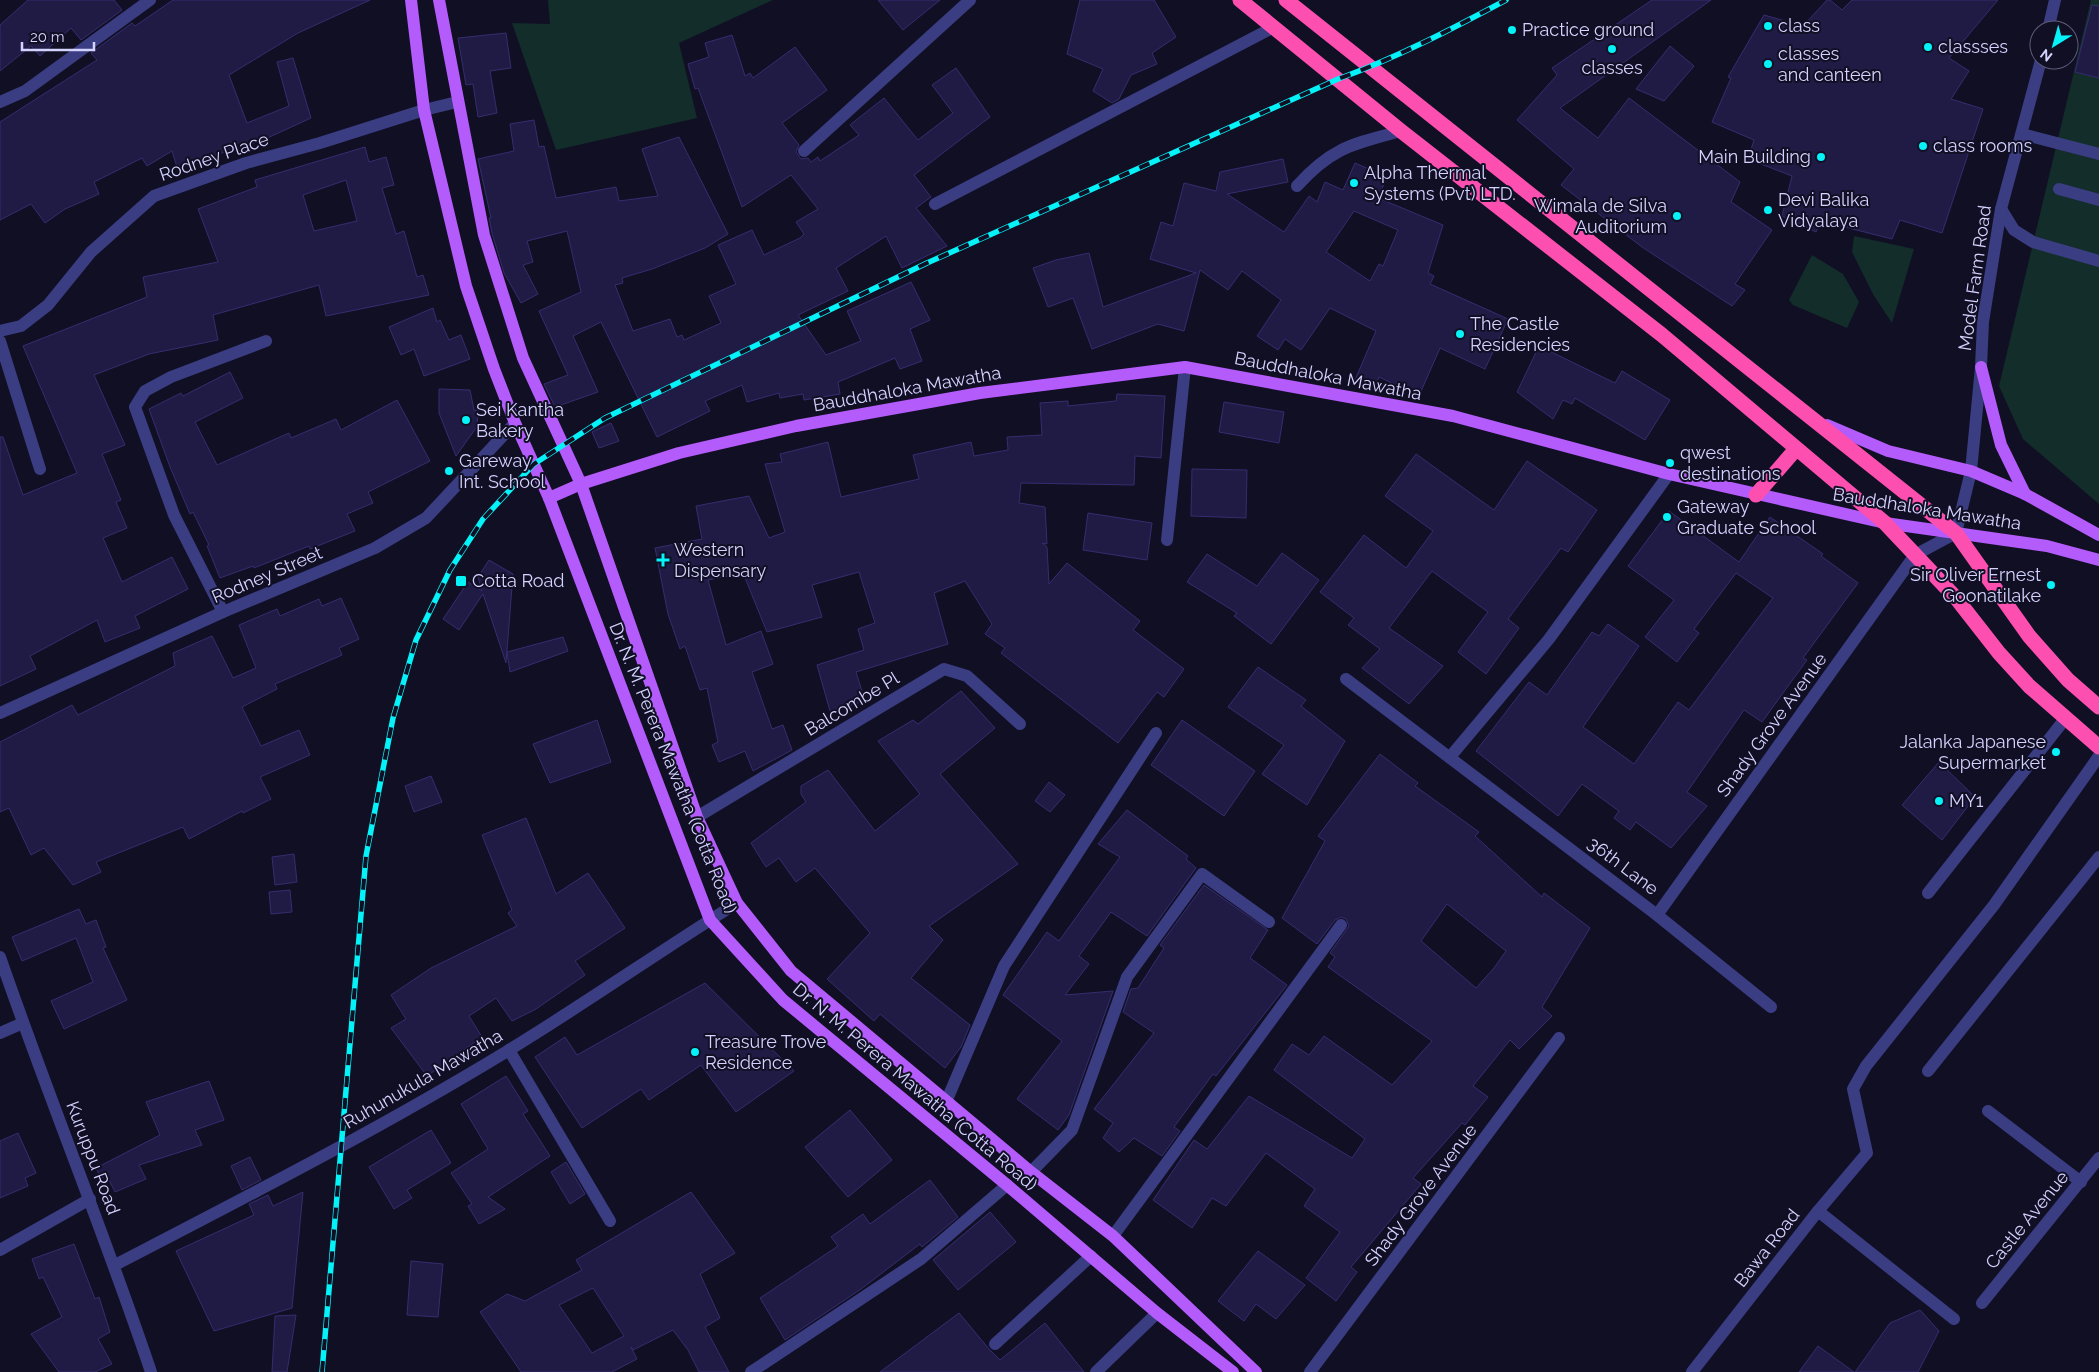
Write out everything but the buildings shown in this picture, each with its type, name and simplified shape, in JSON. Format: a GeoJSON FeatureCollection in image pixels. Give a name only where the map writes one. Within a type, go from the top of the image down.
{"type":"FeatureCollection","features":[{"type":"Feature","properties":{"kind":"highway"},"geometry":{"type":"LineString","coordinates":[[1240,0],[1402,131],[1662,336],[1885,523],[1956,598],[1999,653],[2029,686],[2099,747]]}},
{"type":"Feature","properties":{"kind":"highway"},"geometry":{"type":"LineString","coordinates":[[1286,0],[1816,419],[1956,533],[2029,636],[2068,680],[2099,707]]}},
{"type":"Feature","properties":{"kind":"highway"},"geometry":{"type":"LineString","coordinates":[[1756,495],[1796,449]]}},
{"type":"Feature","properties":{"kind":"main road","name":"Dr. N. M. Perera Mawatha (Cotta Road)"},"geometry":{"type":"LineString","coordinates":[[411,0],[424,110],[466,286],[494,369],[515,423],[549,498],[710,920],[783,1000],[1007,1185],[1157,1313],[1233,1372]]}},
{"type":"Feature","properties":{"kind":"main road","name":"Dr. N. M. Perera Mawatha (Cotta Road)"},"geometry":{"type":"LineString","coordinates":[[438,0],[484,236],[523,358],[581,484],[697,817],[737,903],[792,971],[946,1102],[1113,1236],[1256,1372]]}},
{"type":"Feature","properties":{"kind":"main road","name":"Bauddhaloka Mawatha"},"geometry":{"type":"LineString","coordinates":[[549,498],[581,484],[679,453],[796,426],[980,393],[1185,366],[1454,416],[1669,474],[1885,523],[2047,546],[2099,560]]}},
{"type":"Feature","properties":{"kind":"main road"},"geometry":{"type":"LineString","coordinates":[[1981,368],[2002,445],[2025,494]]}},
{"type":"Feature","properties":{"kind":"main road","name":"Bauddhaloka Mawatha"},"geometry":{"type":"LineString","coordinates":[[1816,419],[1851,437],[1888,451],[1971,471],[2025,494],[2099,535]]}},
{"type":"Feature","properties":{"kind":"street"},"geometry":{"type":"LineString","coordinates":[[0,102],[25,91],[150,0]]}},
{"type":"Feature","properties":{"kind":"street"},"geometry":{"type":"LineString","coordinates":[[804,151],[970,0]]}},
{"type":"Feature","properties":{"kind":"street"},"geometry":{"type":"LineString","coordinates":[[2050,20],[2055,0]]}},
{"type":"Feature","properties":{"kind":"street"},"geometry":{"type":"LineString","coordinates":[[935,204],[1274,27]]}},
{"type":"Feature","properties":{"kind":"street","name":"Model Farm Road"},"geometry":{"type":"LineString","coordinates":[[1956,533],[1971,471],[1981,368],[1983,322],[2001,209],[2038,70]]}},
{"type":"Feature","properties":{"kind":"street","name":"Rodney Place"},"geometry":{"type":"LineString","coordinates":[[0,331],[21,326],[48,306],[91,252],[154,196],[246,163],[457,102]]}},
{"type":"Feature","properties":{"kind":"street"},"geometry":{"type":"LineString","coordinates":[[1297,186],[1315,166],[1333,152],[1402,131]]}},
{"type":"Feature","properties":{"kind":"street"},"geometry":{"type":"LineString","coordinates":[[2022,134],[2099,154]]}},
{"type":"Feature","properties":{"kind":"street"},"geometry":{"type":"LineString","coordinates":[[2058,189],[2099,200]]}},
{"type":"Feature","properties":{"kind":"street"},"geometry":{"type":"LineString","coordinates":[[2001,209],[2014,230],[2033,242],[2099,261]]}},
{"type":"Feature","properties":{"kind":"street"},"geometry":{"type":"LineString","coordinates":[[0,341],[40,469]]}},
{"type":"Feature","properties":{"kind":"street"},"geometry":{"type":"LineString","coordinates":[[223,612],[174,516],[135,407],[145,391],[171,377],[266,341]]}},
{"type":"Feature","properties":{"kind":"street"},"geometry":{"type":"LineString","coordinates":[[1168,540],[1185,366]]}},
{"type":"Feature","properties":{"kind":"street","name":"Rodney Street"},"geometry":{"type":"LineString","coordinates":[[0,713],[223,612],[375,548],[426,518],[515,423]]}},
{"type":"Feature","properties":{"kind":"street"},"geometry":{"type":"LineString","coordinates":[[1450,757],[1549,639],[1669,474]]}},
{"type":"Feature","properties":{"kind":"street"},"geometry":{"type":"LineString","coordinates":[[1915,555],[1956,533]]}},
{"type":"Feature","properties":{"kind":"street","name":"Shady Grove Avenue"},"geometry":{"type":"LineString","coordinates":[[1657,914],[1915,555]]}},
{"type":"Feature","properties":{"kind":"street","name":"Balcombe Pl"},"geometry":{"type":"LineString","coordinates":[[697,817],[944,670],[967,676],[1020,724]]}},
{"type":"Feature","properties":{"kind":"street","name":"36th Lane"},"geometry":{"type":"LineString","coordinates":[[1346,678],[1657,914],[1771,1007]]}},
{"type":"Feature","properties":{"kind":"street"},"geometry":{"type":"LineString","coordinates":[[1928,893],[2065,719]]}},
{"type":"Feature","properties":{"kind":"street"},"geometry":{"type":"LineString","coordinates":[[946,1102],[1004,966],[1156,733]]}},
{"type":"Feature","properties":{"kind":"street"},"geometry":{"type":"LineString","coordinates":[[1818,1211],[1867,1153],[1853,1089],[1866,1066],[1994,905],[2099,756]]}},
{"type":"Feature","properties":{"kind":"street"},"geometry":{"type":"LineString","coordinates":[[1928,1071],[2099,857]]}},
{"type":"Feature","properties":{"kind":"street"},"geometry":{"type":"LineString","coordinates":[[1031,1172],[1072,1130],[1127,977],[1202,874],[1269,922]]}},
{"type":"Feature","properties":{"kind":"street","name":"Ruhunukula Mawatha"},"geometry":{"type":"LineString","coordinates":[[115,1265],[342,1148],[509,1050],[737,903]]}},
{"type":"Feature","properties":{"kind":"street"},"geometry":{"type":"LineString","coordinates":[[1113,1236],[1341,925]]}},
{"type":"Feature","properties":{"kind":"street","name":"Kuruppu Road"},"geometry":{"type":"LineString","coordinates":[[0,957],[23,1023],[115,1265],[150,1372]]}},
{"type":"Feature","properties":{"kind":"street"},"geometry":{"type":"LineString","coordinates":[[0,1033],[23,1023]]}},
{"type":"Feature","properties":{"kind":"street","name":"Shady Grove Avenue"},"geometry":{"type":"LineString","coordinates":[[1310,1372],[1559,1038]]}},
{"type":"Feature","properties":{"kind":"street"},"geometry":{"type":"LineString","coordinates":[[509,1050],[610,1221]]}},
{"type":"Feature","properties":{"kind":"street"},"geometry":{"type":"LineString","coordinates":[[1988,1111],[2081,1182]]}},
{"type":"Feature","properties":{"kind":"street","name":"Castle Avenue"},"geometry":{"type":"LineString","coordinates":[[1982,1303],[2099,1158]]}},
{"type":"Feature","properties":{"kind":"street"},"geometry":{"type":"LineString","coordinates":[[751,1372],[921,1259],[1007,1185]]}},
{"type":"Feature","properties":{"kind":"street"},"geometry":{"type":"LineString","coordinates":[[0,1250],[90,1199]]}},
{"type":"Feature","properties":{"kind":"street","name":"Bawa Road"},"geometry":{"type":"LineString","coordinates":[[1692,1372],[1818,1211],[1954,1319]]}},
{"type":"Feature","properties":{"kind":"street"},"geometry":{"type":"LineString","coordinates":[[995,1344],[1091,1256]]}},
{"type":"Feature","properties":{"kind":"street"},"geometry":{"type":"LineString","coordinates":[[1096,1372],[1157,1313]]}},
{"type":"Feature","properties":{"kind":"green space"},"geometry":{"type":"Polygon","coordinates":[[[548,0],[773,0],[679,43],[697,118],[556,150],[512,23],[550,24],[548,0]]]}},
{"type":"Feature","properties":{"kind":"green space"},"geometry":{"type":"Polygon","coordinates":[[[2091,0],[2099,0],[2099,504],[2023,439],[1999,386],[2074,70],[2079,70],[2079,50],[2091,0]]]}},
{"type":"Feature","properties":{"kind":"green space"},"geometry":{"type":"Polygon","coordinates":[[[1854,236],[1914,249],[1892,323],[1874,296],[1852,252],[1854,236]]]}},
{"type":"Feature","properties":{"kind":"green space"},"geometry":{"type":"Polygon","coordinates":[[[1812,255],[1843,274],[1859,302],[1847,328],[1793,305],[1789,300],[1812,255]]]}},
{"type":"Feature","properties":{"kind":"railway"},"geometry":{"type":"LineString","coordinates":[[322,1372],[366,856],[393,718],[416,640],[450,570],[483,519],[534,464],[605,418],[927,263],[1402,52],[1506,0]]}},
{"type":"Feature","properties":{"kind":"place","name":"class"},"geometry":{"type":"Point","coordinates":[1768,26]}},
{"type":"Feature","properties":{"kind":"place","name":"Practice ground"},"geometry":{"type":"Point","coordinates":[1512,30]}},
{"type":"Feature","properties":{"kind":"place","name":"classses"},"geometry":{"type":"Point","coordinates":[1928,47]}},
{"type":"Feature","properties":{"kind":"place","name":"classes"},"geometry":{"type":"Point","coordinates":[1612,49]}},
{"type":"Feature","properties":{"kind":"place","name":"classes and canteen"},"geometry":{"type":"Point","coordinates":[1768,64]}},
{"type":"Feature","properties":{"kind":"place","name":"class rooms"},"geometry":{"type":"Point","coordinates":[1923,146]}},
{"type":"Feature","properties":{"kind":"place","name":"Main Building"},"geometry":{"type":"Point","coordinates":[1821,157]}},
{"type":"Feature","properties":{"kind":"place","name":"Alpha Thermal Systems (Pvt) LTD."},"geometry":{"type":"Point","coordinates":[1354,183]}},
{"type":"Feature","properties":{"kind":"place","name":"Devi Balika Vidyalaya"},"geometry":{"type":"Point","coordinates":[1768,210]}},
{"type":"Feature","properties":{"kind":"place","name":"Wimala de Silva Auditorium"},"geometry":{"type":"Point","coordinates":[1677,216]}},
{"type":"Feature","properties":{"kind":"place","name":"The Castle Residencies"},"geometry":{"type":"Point","coordinates":[1460,334]}},
{"type":"Feature","properties":{"kind":"place","name":"Sei Kantha Bakery"},"geometry":{"type":"Point","coordinates":[466,420]}},
{"type":"Feature","properties":{"kind":"place","name":"qwest destinations"},"geometry":{"type":"Point","coordinates":[1670,463]}},
{"type":"Feature","properties":{"kind":"place","name":"Gareway Int. School"},"geometry":{"type":"Point","coordinates":[449,471]}},
{"type":"Feature","properties":{"kind":"place","name":"Gateway Graduate School"},"geometry":{"type":"Point","coordinates":[1667,517]}},
{"type":"Feature","properties":{"kind":"place","name":"Western Dispensary"},"geometry":{"type":"Point","coordinates":[663,560]}},
{"type":"Feature","properties":{"kind":"place","name":"Cotta Road"},"geometry":{"type":"Point","coordinates":[461,581]}},
{"type":"Feature","properties":{"kind":"place","name":"Sir Oliver Ernest Goonatilake"},"geometry":{"type":"Point","coordinates":[2051,585]}},
{"type":"Feature","properties":{"kind":"place","name":"Jalanka Japanese Supermarket"},"geometry":{"type":"Point","coordinates":[2056,752]}},
{"type":"Feature","properties":{"kind":"place","name":"MY1"},"geometry":{"type":"Point","coordinates":[1939,801]}},
{"type":"Feature","properties":{"kind":"place","name":"Treasure Trove Residence"},"geometry":{"type":"Point","coordinates":[695,1052]}}]}
